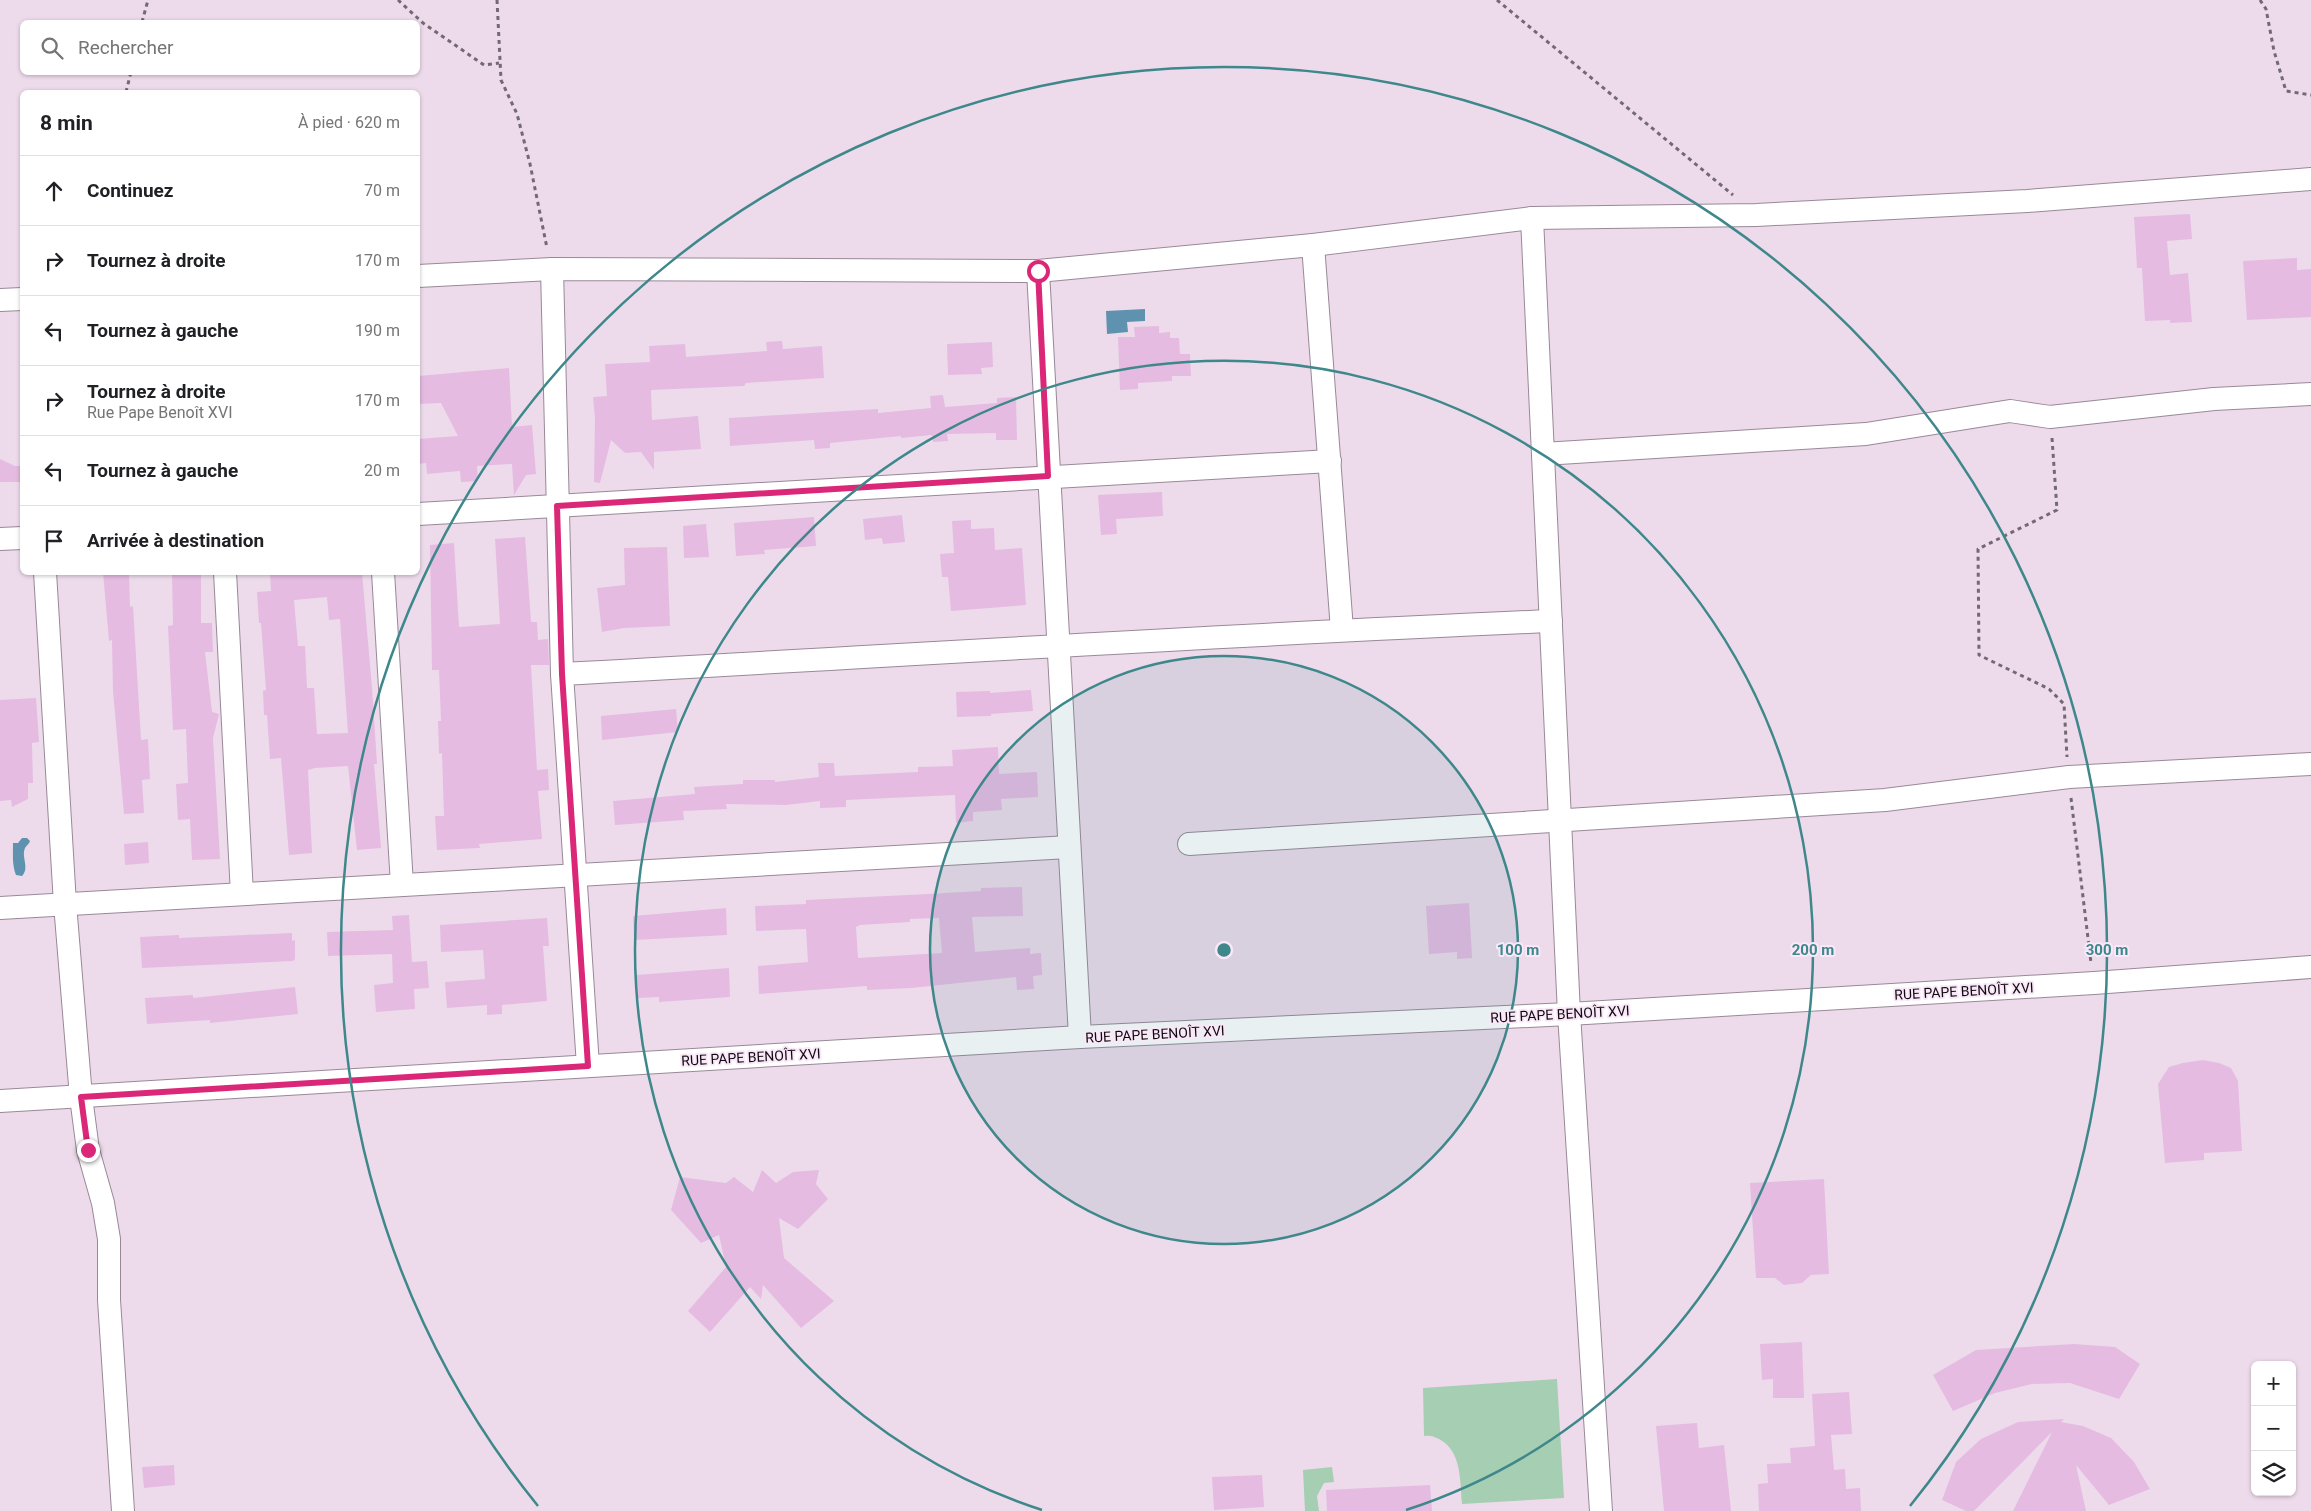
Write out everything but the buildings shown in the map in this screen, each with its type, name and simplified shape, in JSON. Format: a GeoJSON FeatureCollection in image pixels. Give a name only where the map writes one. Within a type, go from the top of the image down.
{"type":"FeatureCollection","features":[{"type":"Feature","properties":{"kind":"street"},"geometry":{"type":"LineString","coordinates":[[420,276],[552,269],[1038,271],[1313,245],[1532,218],[1756,215],[2028,201],[2311,179]]}},
{"type":"Feature","properties":{"kind":"street"},"geometry":{"type":"LineString","coordinates":[[1532,218],[1569,1014],[1601,1511]]}},
{"type":"Feature","properties":{"kind":"street"},"geometry":{"type":"LineString","coordinates":[[1313,245],[1342,630]]}},
{"type":"Feature","properties":{"kind":"street"},"geometry":{"type":"LineString","coordinates":[[552,269],[562,674],[588,1066]]}},
{"type":"Feature","properties":{"kind":"street"},"geometry":{"type":"LineString","coordinates":[[1038,271],[1080,1037]]}},
{"type":"Feature","properties":{"kind":"street"},"geometry":{"type":"LineString","coordinates":[[0,300],[20,299]]}},
{"type":"Feature","properties":{"kind":"street"},"geometry":{"type":"LineString","coordinates":[[1543,454],[1866,434],[2010,411],[2050,417],[2214,399],[2311,394]]}},
{"type":"Feature","properties":{"kind":"street"},"geometry":{"type":"LineString","coordinates":[[420,514],[1330,461]]}},
{"type":"Feature","properties":{"kind":"street"},"geometry":{"type":"LineString","coordinates":[[0,539],[20,538]]}},
{"type":"Feature","properties":{"kind":"street"},"geometry":{"type":"LineString","coordinates":[[45,575],[65,904],[81,1097],[88,1150],[103,1203],[109,1239],[109,1300],[123,1511]]}},
{"type":"Feature","properties":{"kind":"street"},"geometry":{"type":"LineString","coordinates":[[225,575],[242,894]]}},
{"type":"Feature","properties":{"kind":"street"},"geometry":{"type":"LineString","coordinates":[[383,575],[402,885]]}},
{"type":"Feature","properties":{"kind":"street"},"geometry":{"type":"LineString","coordinates":[[562,674],[1058,648],[1342,630],[1551,621]]}},
{"type":"Feature","properties":{"kind":"street"},"geometry":{"type":"LineString","coordinates":[[1189,844],[1885,800],[2068,777],[2311,764]]}},
{"type":"Feature","properties":{"kind":"street"},"geometry":{"type":"LineString","coordinates":[[0,908],[1069,847]]}},
{"type":"Feature","properties":{"kind":"street","name":"RUE PAPE BENOÎT XVI"},"geometry":{"type":"LineString","coordinates":[[0,1101],[1080,1037],[1569,1014],[2094,983],[2311,967]]}},
{"type":"Feature","properties":{"kind":"path"},"geometry":{"type":"LineString","coordinates":[[143,20],[148,0]]}},
{"type":"Feature","properties":{"kind":"path"},"geometry":{"type":"LineString","coordinates":[[398,0],[420,20]]}},
{"type":"Feature","properties":{"kind":"path"},"geometry":{"type":"LineString","coordinates":[[497,0],[501,80],[517,114],[530,164],[552,269]]}},
{"type":"Feature","properties":{"kind":"path"},"geometry":{"type":"LineString","coordinates":[[1496,0],[1756,215]]}},
{"type":"Feature","properties":{"kind":"path"},"geometry":{"type":"LineString","coordinates":[[2260,0],[2266,9],[2274,51],[2286,91],[2311,95]]}},
{"type":"Feature","properties":{"kind":"path"},"geometry":{"type":"LineString","coordinates":[[420,20],[484,65],[499,63]]}},
{"type":"Feature","properties":{"kind":"path"},"geometry":{"type":"LineString","coordinates":[[126,90],[130,75]]}},
{"type":"Feature","properties":{"kind":"path"},"geometry":{"type":"LineString","coordinates":[[2050,417],[2057,510],[1978,549],[1979,655],[2049,689],[2064,704],[2068,777],[2094,983]]}},
{"type":"Feature","properties":{"kind":"green space"},"geometry":{"type":"Polygon","coordinates":[[[1557,1379],[1564,1498],[1462,1504],[1460,1476],[1452,1451],[1447,1444],[1439,1439],[1432,1436],[1424,1436],[1423,1388],[1557,1379]]]}},
{"type":"Feature","properties":{"kind":"green space"},"geometry":{"type":"Polygon","coordinates":[[[1332,1467],[1334,1482],[1324,1483],[1317,1496],[1319,1511],[1305,1511],[1303,1470],[1332,1467]]]}},
{"type":"Feature","properties":{"kind":"water"},"geometry":{"type":"Polygon","coordinates":[[[1145,309],[1145,321],[1127,322],[1128,332],[1107,334],[1106,311],[1145,309]]]}},
{"type":"Feature","properties":{"kind":"water"},"geometry":{"type":"Polygon","coordinates":[[[22,838],[27,838],[30,841],[24,851],[25,870],[22,876],[16,875],[13,843],[18,843],[22,838]]]}},
{"type":"Feature","properties":{"kind":"route"},"geometry":{"type":"LineString","coordinates":[[88,1150],[81,1097],[588,1066],[562,674],[557,506],[1048,476],[1038,271]]}}]}
